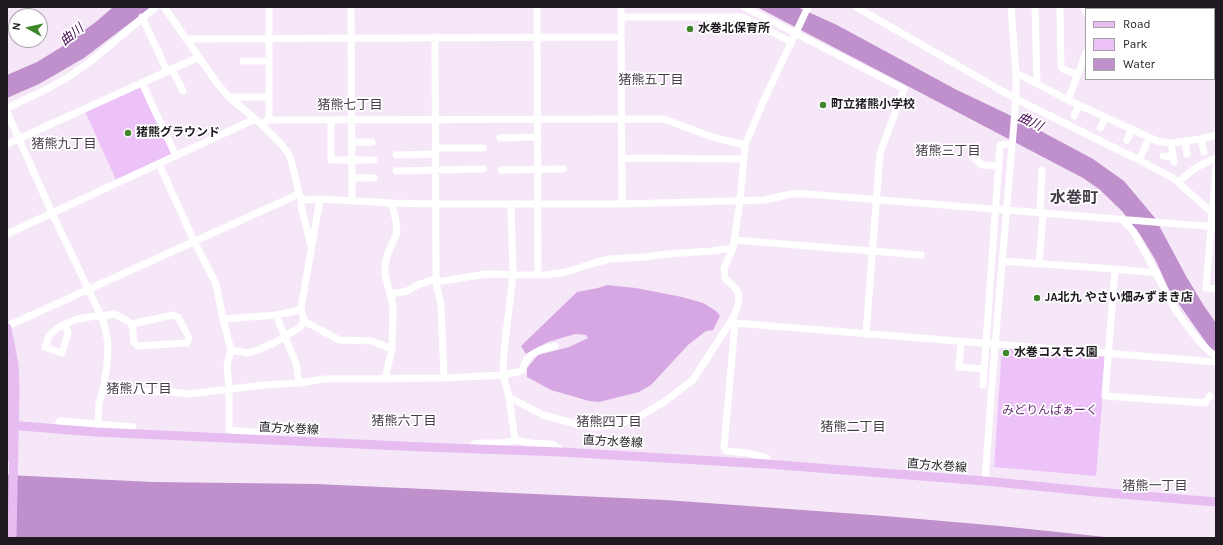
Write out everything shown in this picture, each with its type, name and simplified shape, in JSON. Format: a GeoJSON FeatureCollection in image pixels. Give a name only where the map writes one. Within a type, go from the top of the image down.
{"type":"FeatureCollection","features":[{"type":"Feature","properties":{"kind":"main road"},"geometry":{"type":"LineString","coordinates":[[7,477],[10,428],[15,388],[10,326]]}},
{"type":"Feature","properties":{"kind":"main road"},"geometry":{"type":"LineString","coordinates":[[7,364],[12,538]]}},
{"type":"Feature","properties":{"kind":"main road","name":"直方水巻線"},"geometry":{"type":"LineString","coordinates":[[10,428],[56,428],[133,434],[561,452],[767,464],[1216,502]]}},
{"type":"Feature","properties":{"kind":"street"},"geometry":{"type":"LineString","coordinates":[[7,108],[47,89],[91,62],[142,17],[156,7]]}},
{"type":"Feature","properties":{"kind":"street"},"geometry":{"type":"LineString","coordinates":[[164,7],[217,83],[229,97],[258,121],[288,153],[300,196],[311,248]]}},
{"type":"Feature","properties":{"kind":"street"},"geometry":{"type":"LineString","coordinates":[[269,7],[269,120]]}},
{"type":"Feature","properties":{"kind":"street"},"geometry":{"type":"LineString","coordinates":[[351,7],[352,201]]}},
{"type":"Feature","properties":{"kind":"street"},"geometry":{"type":"LineString","coordinates":[[537,7],[538,275]]}},
{"type":"Feature","properties":{"kind":"street"},"geometry":{"type":"LineString","coordinates":[[621,7],[622,204]]}},
{"type":"Feature","properties":{"kind":"street"},"geometry":{"type":"LineString","coordinates":[[744,7],[794,34],[904,89],[880,153],[866,334]]}},
{"type":"Feature","properties":{"kind":"street"},"geometry":{"type":"LineString","coordinates":[[767,464],[767,458],[748,453],[726,451],[724,447],[734,321],[739,295],[737,290],[725,278],[724,268],[734,240],[740,201],[745,145],[794,34],[808,7]]}},
{"type":"Feature","properties":{"kind":"street"},"geometry":{"type":"LineString","coordinates":[[856,7],[1016,99],[1140,160],[1173,178],[1212,211]]}},
{"type":"Feature","properties":{"kind":"street"},"geometry":{"type":"LineString","coordinates":[[985,482],[1016,99],[1016,74],[1011,7]]}},
{"type":"Feature","properties":{"kind":"street"},"geometry":{"type":"LineString","coordinates":[[1035,7],[1037,83]]}},
{"type":"Feature","properties":{"kind":"street"},"geometry":{"type":"LineString","coordinates":[[1060,7],[1061,67],[1063,70],[1078,75]]}},
{"type":"Feature","properties":{"kind":"street"},"geometry":{"type":"LineString","coordinates":[[142,17],[183,91]]}},
{"type":"Feature","properties":{"kind":"street"},"geometry":{"type":"LineString","coordinates":[[621,17],[743,17],[791,42]]}},
{"type":"Feature","properties":{"kind":"street"},"geometry":{"type":"LineString","coordinates":[[435,37],[436,282],[440,305],[444,378]]}},
{"type":"Feature","properties":{"kind":"street"},"geometry":{"type":"LineString","coordinates":[[186,39],[621,37]]}},
{"type":"Feature","properties":{"kind":"street"},"geometry":{"type":"LineString","coordinates":[[7,144],[199,56]]}},
{"type":"Feature","properties":{"kind":"street"},"geometry":{"type":"LineString","coordinates":[[1068,100],[1085,56]]}},
{"type":"Feature","properties":{"kind":"street"},"geometry":{"type":"LineString","coordinates":[[243,61],[270,61]]}},
{"type":"Feature","properties":{"kind":"street"},"geometry":{"type":"LineString","coordinates":[[1016,74],[1157,141],[1171,143],[1201,139],[1216,135]]}},
{"type":"Feature","properties":{"kind":"street"},"geometry":{"type":"LineString","coordinates":[[142,83],[176,156]]}},
{"type":"Feature","properties":{"kind":"street"},"geometry":{"type":"LineString","coordinates":[[229,97],[270,96]]}},
{"type":"Feature","properties":{"kind":"street"},"geometry":{"type":"LineString","coordinates":[[1074,116],[1079,105]]}},
{"type":"Feature","properties":{"kind":"street"},"geometry":{"type":"LineString","coordinates":[[7,112],[105,327],[108,344],[107,365],[103,390],[99,403],[98,424]]}},
{"type":"Feature","properties":{"kind":"street"},"geometry":{"type":"LineString","coordinates":[[1100,128],[1106,117]]}},
{"type":"Feature","properties":{"kind":"street"},"geometry":{"type":"LineString","coordinates":[[7,234],[176,156],[258,121],[664,118],[712,137],[745,145]]}},
{"type":"Feature","properties":{"kind":"street"},"geometry":{"type":"LineString","coordinates":[[331,120],[331,160],[374,160]]}},
{"type":"Feature","properties":{"kind":"street"},"geometry":{"type":"LineString","coordinates":[[1127,140],[1132,129]]}},
{"type":"Feature","properties":{"kind":"street"},"geometry":{"type":"LineString","coordinates":[[500,138],[538,137]]}},
{"type":"Feature","properties":{"kind":"street"},"geometry":{"type":"LineString","coordinates":[[1140,160],[1149,138]]}},
{"type":"Feature","properties":{"kind":"street"},"geometry":{"type":"LineString","coordinates":[[1201,139],[1204,152]]}},
{"type":"Feature","properties":{"kind":"street"},"geometry":{"type":"LineString","coordinates":[[1185,141],[1187,154]]}},
{"type":"Feature","properties":{"kind":"street"},"geometry":{"type":"LineString","coordinates":[[352,142],[372,142]]}},
{"type":"Feature","properties":{"kind":"street"},"geometry":{"type":"LineString","coordinates":[[1163,156],[1173,160],[1171,143]]}},
{"type":"Feature","properties":{"kind":"street"},"geometry":{"type":"LineString","coordinates":[[983,385],[1000,145],[1012,145]]}},
{"type":"Feature","properties":{"kind":"street"},"geometry":{"type":"LineString","coordinates":[[396,155],[484,148]]}},
{"type":"Feature","properties":{"kind":"street"},"geometry":{"type":"LineString","coordinates":[[974,154],[975,159],[982,165],[998,166]]}},
{"type":"Feature","properties":{"kind":"street"},"geometry":{"type":"LineString","coordinates":[[622,158],[744,159]]}},
{"type":"Feature","properties":{"kind":"street"},"geometry":{"type":"LineString","coordinates":[[1178,182],[1205,162],[1216,158]]}},
{"type":"Feature","properties":{"kind":"street"},"geometry":{"type":"LineString","coordinates":[[159,164],[194,241],[216,284],[231,350],[227,365],[229,390],[229,430],[264,433],[265,440]]}},
{"type":"Feature","properties":{"kind":"street"},"geometry":{"type":"LineString","coordinates":[[1216,167],[1212,211],[1214,227],[1206,288],[1216,289]]}},
{"type":"Feature","properties":{"kind":"street"},"geometry":{"type":"LineString","coordinates":[[396,171],[483,169]]}},
{"type":"Feature","properties":{"kind":"street"},"geometry":{"type":"LineString","coordinates":[[501,170],[563,169]]}},
{"type":"Feature","properties":{"kind":"street"},"geometry":{"type":"LineString","coordinates":[[1039,264],[1042,170]]}},
{"type":"Feature","properties":{"kind":"street"},"geometry":{"type":"LineString","coordinates":[[352,178],[374,178]]}},
{"type":"Feature","properties":{"kind":"street"},"geometry":{"type":"LineString","coordinates":[[300,196],[305,200],[320,199],[392,203],[622,204],[765,200],[791,194],[808,194],[1214,227]]}},
{"type":"Feature","properties":{"kind":"street"},"geometry":{"type":"LineString","coordinates":[[10,326],[194,241],[300,196]]}},
{"type":"Feature","properties":{"kind":"street"},"geometry":{"type":"LineString","coordinates":[[231,350],[248,353],[253,352],[276,342],[300,327],[304,321],[301,308],[320,199]]}},
{"type":"Feature","properties":{"kind":"street"},"geometry":{"type":"LineString","coordinates":[[385,379],[392,349],[393,305],[385,275],[385,265],[388,253],[396,235],[397,227],[392,203]]}},
{"type":"Feature","properties":{"kind":"street"},"geometry":{"type":"LineString","coordinates":[[511,204],[513,275],[502,375],[509,397],[515,440]]}},
{"type":"Feature","properties":{"kind":"street"},"geometry":{"type":"LineString","coordinates":[[1124,220],[1134,232],[1176,311],[1197,339],[1209,352],[1216,356]]}},
{"type":"Feature","properties":{"kind":"street"},"geometry":{"type":"LineString","coordinates":[[305,225],[312,225],[316,223]]}},
{"type":"Feature","properties":{"kind":"street"},"geometry":{"type":"LineString","coordinates":[[734,240],[921,255]]}},
{"type":"Feature","properties":{"kind":"street"},"geometry":{"type":"LineString","coordinates":[[391,294],[407,291],[432,280],[436,282],[486,274],[545,275],[566,272],[594,262],[732,248]]}},
{"type":"Feature","properties":{"kind":"street"},"geometry":{"type":"LineString","coordinates":[[1002,261],[1156,273]]}},
{"type":"Feature","properties":{"kind":"street"},"geometry":{"type":"LineString","coordinates":[[1115,269],[1105,396],[1205,403],[1210,396]]}},
{"type":"Feature","properties":{"kind":"street"},"geometry":{"type":"LineString","coordinates":[[223,319],[276,315],[296,311],[301,308]]}},
{"type":"Feature","properties":{"kind":"street"},"geometry":{"type":"LineString","coordinates":[[66,324],[77,319],[115,314],[132,324],[173,315],[178,318],[189,338],[187,343],[138,346],[134,342],[132,324]]}},
{"type":"Feature","properties":{"kind":"street"},"geometry":{"type":"LineString","coordinates":[[276,315],[296,363],[299,383]]}},
{"type":"Feature","properties":{"kind":"street"},"geometry":{"type":"LineString","coordinates":[[304,321],[339,340],[372,341],[392,349]]}},
{"type":"Feature","properties":{"kind":"street"},"geometry":{"type":"LineString","coordinates":[[734,321],[866,334],[1216,362]]}},
{"type":"Feature","properties":{"kind":"street"},"geometry":{"type":"LineString","coordinates":[[509,397],[543,415],[576,424],[594,427],[608,426],[635,419],[664,402],[693,380],[734,321]]}},
{"type":"Feature","properties":{"kind":"street"},"geometry":{"type":"LineString","coordinates":[[961,342],[959,367],[984,369]]}},
{"type":"Feature","properties":{"kind":"street"},"geometry":{"type":"LineString","coordinates":[[103,390],[173,392],[189,394],[325,379],[444,378],[502,375],[522,370],[527,359],[532,355],[540,350],[556,346]]}},
{"type":"Feature","properties":{"kind":"street"},"geometry":{"type":"LineString","coordinates":[[56,428],[60,421],[133,427],[133,434]]}},
{"type":"Feature","properties":{"kind":"street"},"geometry":{"type":"LineString","coordinates":[[471,448],[474,444],[503,443],[515,440],[531,443],[552,444],[559,448],[561,452]]}},
{"type":"Feature","properties":{"kind":"green space","name":"猪熊グラウンド"},"geometry":{"type":"Polygon","coordinates":[[[140,85],[172,154],[116,180],[85,111],[140,85]]]}},
{"type":"Feature","properties":{"kind":"green space","name":"みどりんぱぁーく"},"geometry":{"type":"Polygon","coordinates":[[[1002,347],[1106,355],[1096,476],[994,467],[1002,347]]]}},
{"type":"Feature","properties":{"kind":"shaded area"},"geometry":{"type":"Polygon","coordinates":[[[607,285],[636,288],[682,297],[703,303],[716,311],[720,316],[713,330],[706,331],[688,345],[651,385],[639,392],[599,402],[589,401],[551,390],[527,377],[527,368],[538,355],[569,347],[588,338],[586,335],[575,334],[548,342],[526,354],[521,346],[577,292],[607,285]]]}},
{"type":"Feature","properties":{"kind":"water"},"geometry":{"type":"Polygon","coordinates":[[[113,7],[151,7],[84,58],[39,84],[7,98],[7,75],[37,62],[63,46],[113,7]]]}},
{"type":"Feature","properties":{"kind":"water"},"geometry":{"type":"Polygon","coordinates":[[[757,7],[797,7],[837,25],[955,89],[1022,121],[1093,159],[1124,181],[1155,218],[1186,276],[1216,323],[1216,352],[1210,348],[1169,290],[1156,261],[1141,236],[1122,211],[1099,189],[1083,178],[757,7]]]}},
{"type":"Feature","properties":{"kind":"water"},"geometry":{"type":"Polygon","coordinates":[[[7,475],[153,482],[316,484],[666,500],[885,516],[1115,538],[7,538],[7,475]]]}},
{"type":"Feature","properties":{"kind":"place","name":"水巻北保育所"},"geometry":{"type":"Point","coordinates":[690,29]}},
{"type":"Feature","properties":{"kind":"place","name":"町立猪熊小学校"},"geometry":{"type":"Point","coordinates":[823,105]}},
{"type":"Feature","properties":{"kind":"place","name":"猪熊グラウンド"},"geometry":{"type":"Point","coordinates":[128,133]}},
{"type":"Feature","properties":{"kind":"place","name":"JA北九 やさい畑みずまき店"},"geometry":{"type":"Point","coordinates":[1037,298]}},
{"type":"Feature","properties":{"kind":"place","name":"水巻コスモス園"},"geometry":{"type":"Point","coordinates":[1006,353]}},
{"type":"Feature","properties":{"kind":"district","name":"猪熊五丁目"},"geometry":{"type":"Point","coordinates":[651,80]}},
{"type":"Feature","properties":{"kind":"district","name":"猪熊七丁目"},"geometry":{"type":"Point","coordinates":[350,105]}},
{"type":"Feature","properties":{"kind":"district","name":"猪熊九丁目"},"geometry":{"type":"Point","coordinates":[64,144]}},
{"type":"Feature","properties":{"kind":"district","name":"猪熊三丁目"},"geometry":{"type":"Point","coordinates":[948,151]}},
{"type":"Feature","properties":{"kind":"district","name":"水巻町"},"geometry":{"type":"Point","coordinates":[1074,198]}},
{"type":"Feature","properties":{"kind":"district","name":"猪熊八丁目"},"geometry":{"type":"Point","coordinates":[139,389]}},
{"type":"Feature","properties":{"kind":"district","name":"猪熊六丁目"},"geometry":{"type":"Point","coordinates":[404,421]}},
{"type":"Feature","properties":{"kind":"district","name":"猪熊四丁目"},"geometry":{"type":"Point","coordinates":[609,422]}},
{"type":"Feature","properties":{"kind":"district","name":"猪熊二丁目"},"geometry":{"type":"Point","coordinates":[853,427]}},
{"type":"Feature","properties":{"kind":"district","name":"猪熊一丁目"},"geometry":{"type":"Point","coordinates":[1155,486]}},
{"type":"Feature","properties":{"kind":"water label","name":"曲川"},"geometry":{"type":"Point","coordinates":[72,35]}},
{"type":"Feature","properties":{"kind":"water label","name":"曲川"},"geometry":{"type":"Point","coordinates":[1030,122]}}]}
